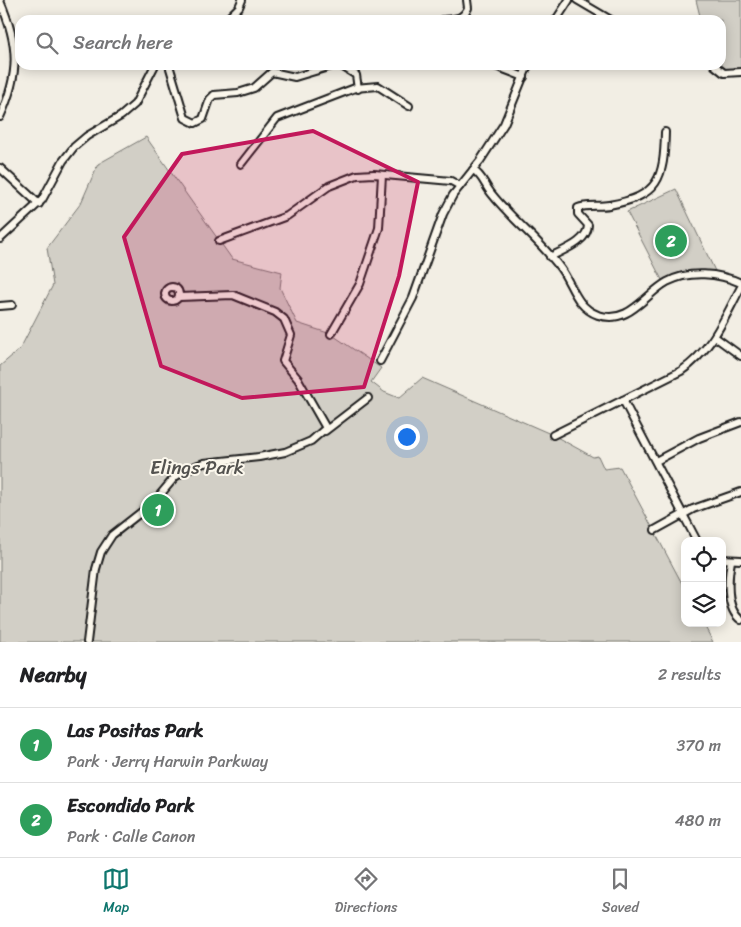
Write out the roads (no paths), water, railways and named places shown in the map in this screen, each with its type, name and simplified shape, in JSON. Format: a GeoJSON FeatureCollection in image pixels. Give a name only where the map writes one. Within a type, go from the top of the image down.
{"type":"FeatureCollection","features":[{"type":"Feature","properties":{"kind":"street"},"geometry":{"type":"LineString","coordinates":[[231,15],[239,7],[242,0]]}},
{"type":"Feature","properties":{"kind":"street"},"geometry":{"type":"LineString","coordinates":[[463,15],[467,10],[467,0]]}},
{"type":"Feature","properties":{"kind":"street"},"geometry":{"type":"LineString","coordinates":[[559,15],[569,0]]}},
{"type":"Feature","properties":{"kind":"street"},"geometry":{"type":"LineString","coordinates":[[577,0],[602,15]]}},
{"type":"Feature","properties":{"kind":"street"},"geometry":{"type":"LineString","coordinates":[[0,2],[10,24],[15,43],[14,69],[9,96],[0,117]]}},
{"type":"Feature","properties":{"kind":"street"},"geometry":{"type":"LineString","coordinates":[[0,239],[39,204],[51,187],[63,161],[74,147],[87,136],[121,116],[135,104],[152,70]]}},
{"type":"Feature","properties":{"kind":"street"},"geometry":{"type":"LineString","coordinates":[[171,70],[185,118],[195,123],[203,119],[210,99],[214,95],[238,93],[254,88],[272,72],[295,77],[318,70]]}},
{"type":"Feature","properties":{"kind":"street"},"geometry":{"type":"LineString","coordinates":[[348,70],[356,75],[358,88]]}},
{"type":"Feature","properties":{"kind":"street"},"geometry":{"type":"LineString","coordinates":[[506,70],[524,77]]}},
{"type":"Feature","properties":{"kind":"street"},"geometry":{"type":"LineString","coordinates":[[380,361],[413,298],[443,214],[460,186],[474,170],[504,124],[526,70]]}},
{"type":"Feature","properties":{"kind":"street"},"geometry":{"type":"LineString","coordinates":[[720,70],[724,74],[741,72]]}},
{"type":"Feature","properties":{"kind":"street"},"geometry":{"type":"LineString","coordinates":[[241,164],[277,118],[358,88],[381,87],[402,104],[409,106]]}},
{"type":"Feature","properties":{"kind":"street"},"geometry":{"type":"LineString","coordinates":[[550,257],[577,242],[587,232],[587,222],[578,214],[580,207],[610,205],[636,198],[653,187],[663,169],[665,132]]}},
{"type":"Feature","properties":{"kind":"street"},"geometry":{"type":"LineString","coordinates":[[0,168],[39,204]]}},
{"type":"Feature","properties":{"kind":"street"},"geometry":{"type":"LineString","coordinates":[[474,170],[482,177],[484,183],[501,206],[562,270],[579,303],[589,311],[602,316],[615,316],[632,311],[656,289],[670,280],[687,276],[706,274],[725,277],[741,283]]}},
{"type":"Feature","properties":{"kind":"street"},"geometry":{"type":"LineString","coordinates":[[219,241],[287,216],[337,182],[366,174],[451,181],[460,186]]}},
{"type":"Feature","properties":{"kind":"street"},"geometry":{"type":"LineString","coordinates":[[331,334],[360,284],[379,228],[382,176]]}},
{"type":"Feature","properties":{"kind":"street"},"geometry":{"type":"LineString","coordinates":[[553,435],[687,367],[704,352],[716,337],[741,287]]}},
{"type":"Feature","properties":{"kind":"street"},"geometry":{"type":"LineString","coordinates":[[179,297],[233,295],[275,312],[284,319],[291,338],[283,362],[298,379],[326,426],[325,431]]}},
{"type":"Feature","properties":{"kind":"street"},"geometry":{"type":"LineString","coordinates":[[0,306],[12,305]]}},
{"type":"Feature","properties":{"kind":"street"},"geometry":{"type":"LineString","coordinates":[[716,337],[741,356]]}},
{"type":"Feature","properties":{"kind":"street"},"geometry":{"type":"LineString","coordinates":[[87,642],[96,569],[101,552],[112,535],[154,502],[175,477],[187,469],[204,464],[285,452],[311,441],[368,398]]}},
{"type":"Feature","properties":{"kind":"street"},"geometry":{"type":"LineString","coordinates":[[623,400],[695,537]]}},
{"type":"Feature","properties":{"kind":"street"},"geometry":{"type":"LineString","coordinates":[[656,461],[699,438],[741,422]]}},
{"type":"Feature","properties":{"kind":"street"},"geometry":{"type":"LineString","coordinates":[[654,530],[705,504],[741,492]]}},
{"type":"Feature","properties":{"kind":"street"},"geometry":{"type":"LineString","coordinates":[[726,559],[741,560]]}},
{"type":"Feature","properties":{"kind":"street"},"geometry":{"type":"LineString","coordinates":[[731,560],[729,578],[730,597],[735,614],[741,620]]}},
{"type":"Feature","properties":{"kind":"place","name":"Escondido Park"},"geometry":{"type":"Point","coordinates":[671,241]}},
{"type":"Feature","properties":{"kind":"place","name":"Las Positas Park"},"geometry":{"type":"Point","coordinates":[158,510]}},
{"type":"Feature","properties":{"kind":"park label","name":"Elings Park"},"geometry":{"type":"Point","coordinates":[197,467]}}]}
